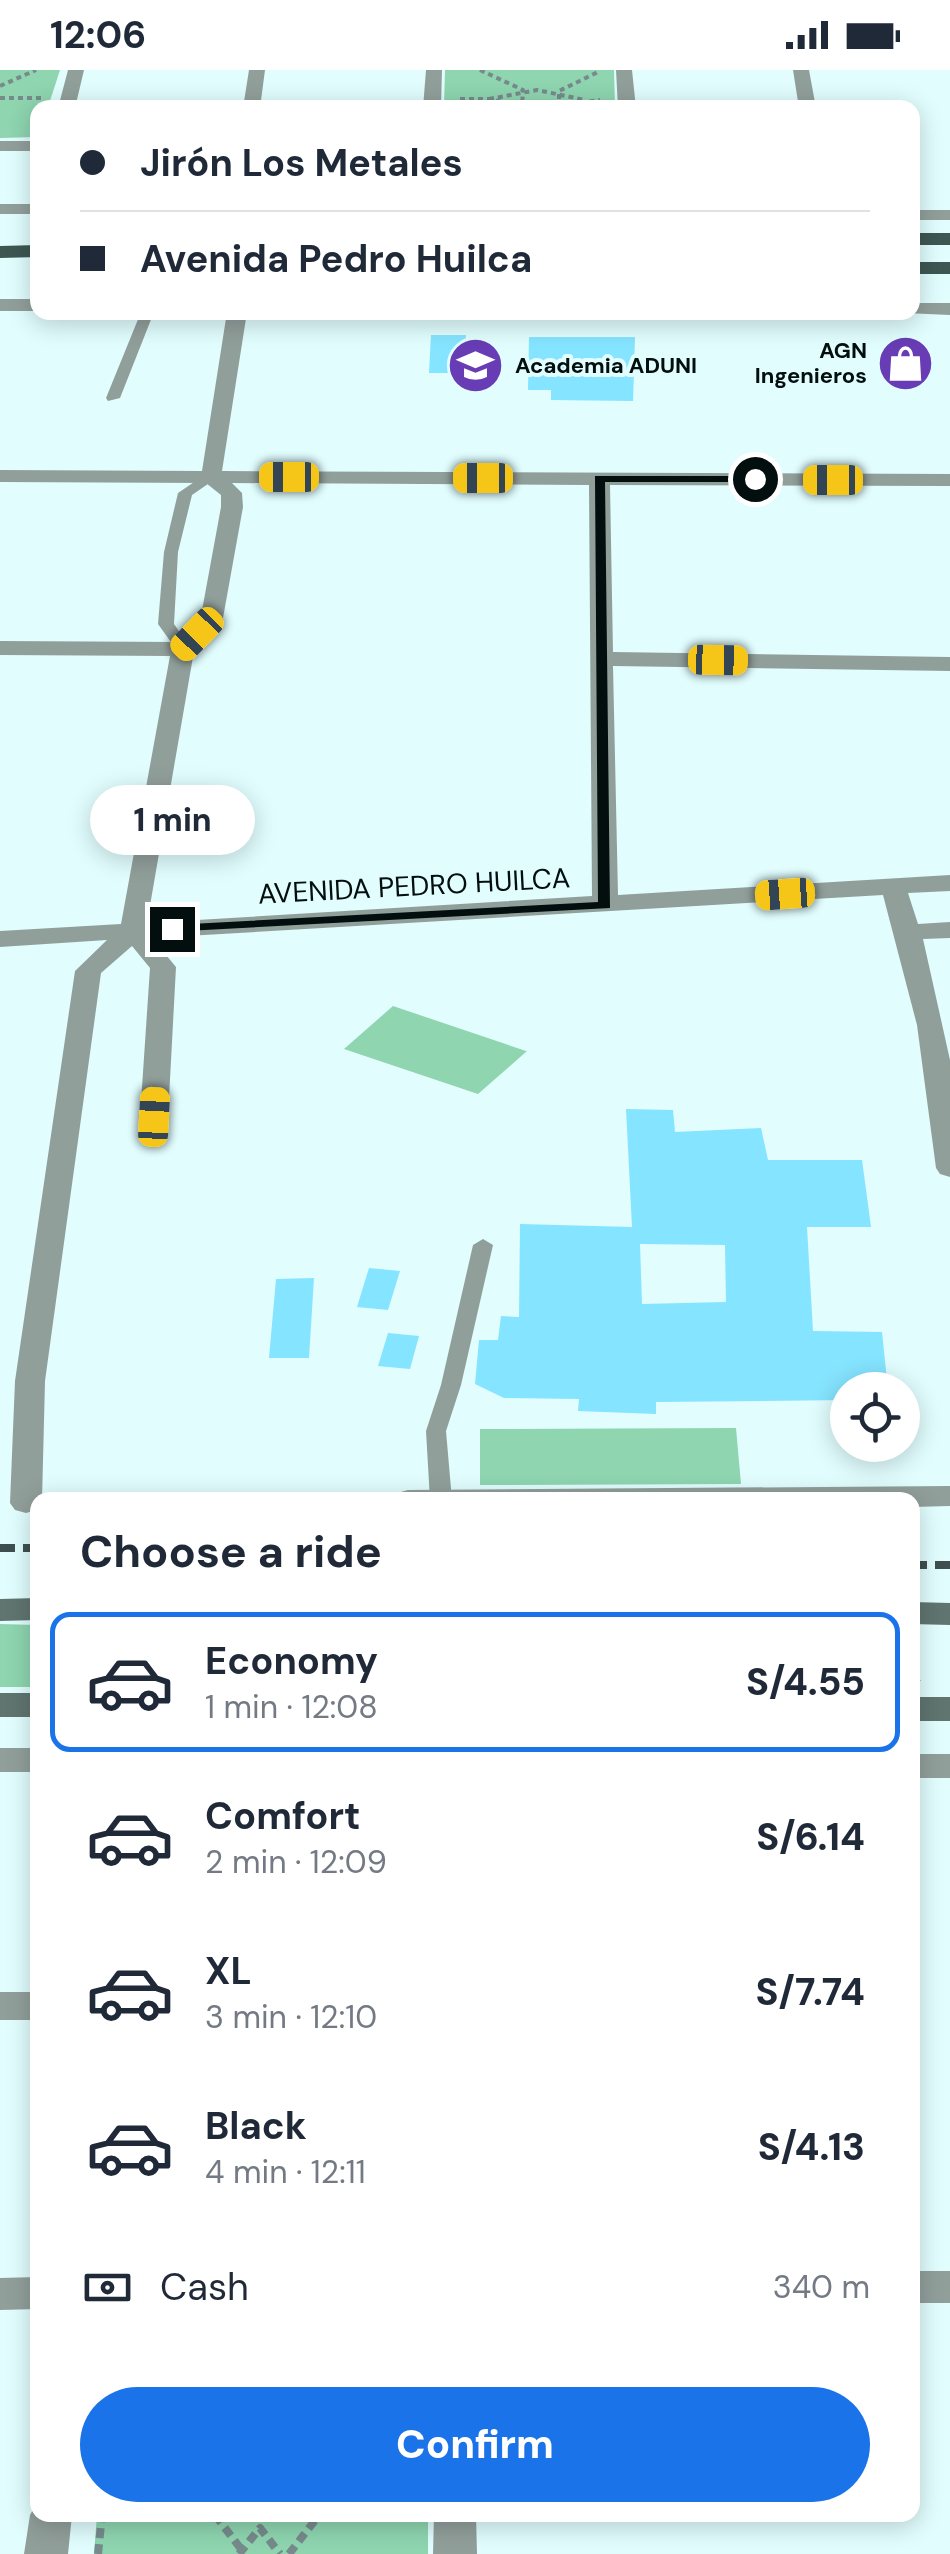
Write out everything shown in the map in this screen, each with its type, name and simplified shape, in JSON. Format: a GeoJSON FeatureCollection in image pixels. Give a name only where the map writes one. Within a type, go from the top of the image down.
{"type":"FeatureCollection","features":[{"type":"Feature","properties":{"kind":"main road"},"geometry":{"type":"LineString","coordinates":[[920,239],[950,239]]}},
{"type":"Feature","properties":{"kind":"main road"},"geometry":{"type":"LineString","coordinates":[[0,252],[30,252]]}},
{"type":"Feature","properties":{"kind":"main road"},"geometry":{"type":"LineString","coordinates":[[920,268],[946,269]]}},
{"type":"Feature","properties":{"kind":"main road"},"geometry":{"type":"LineString","coordinates":[[0,270],[30,270]]}},
{"type":"Feature","properties":{"kind":"main road"},"geometry":{"type":"LineString","coordinates":[[0,1610],[30,1610]]}},
{"type":"Feature","properties":{"kind":"main road"},"geometry":{"type":"LineString","coordinates":[[920,1613],[950,1614]]}},
{"type":"Feature","properties":{"kind":"main road"},"geometry":{"type":"LineString","coordinates":[[0,1705],[30,1705]]}},
{"type":"Feature","properties":{"kind":"main road"},"geometry":{"type":"LineString","coordinates":[[920,1709],[950,1709]]}},
{"type":"Feature","properties":{"kind":"street"},"geometry":{"type":"LineString","coordinates":[[68,100],[76,70]]}},
{"type":"Feature","properties":{"kind":"street"},"geometry":{"type":"LineString","coordinates":[[251,100],[257,70]]}},
{"type":"Feature","properties":{"kind":"street"},"geometry":{"type":"LineString","coordinates":[[432,100],[434,70]]}},
{"type":"Feature","properties":{"kind":"street"},"geometry":{"type":"LineString","coordinates":[[801,70],[807,100]]}},
{"type":"Feature","properties":{"kind":"street"},"geometry":{"type":"LineString","coordinates":[[624,71],[626,100]]}},
{"type":"Feature","properties":{"kind":"street"},"geometry":{"type":"LineString","coordinates":[[0,146],[30,146]]}},
{"type":"Feature","properties":{"kind":"street"},"geometry":{"type":"LineString","coordinates":[[0,209],[30,210]]}},
{"type":"Feature","properties":{"kind":"street"},"geometry":{"type":"LineString","coordinates":[[920,215],[950,215]]}},
{"type":"Feature","properties":{"kind":"street"},"geometry":{"type":"LineString","coordinates":[[0,305],[30,305]]}},
{"type":"Feature","properties":{"kind":"street"},"geometry":{"type":"LineString","coordinates":[[920,309],[950,309]]}},
{"type":"Feature","properties":{"kind":"street"},"geometry":{"type":"LineString","coordinates":[[211,477],[235,320]]}},
{"type":"Feature","properties":{"kind":"street"},"geometry":{"type":"LineString","coordinates":[[0,476],[950,480]]}},
{"type":"Feature","properties":{"kind":"street"},"geometry":{"type":"LineString","coordinates":[[21,1502],[30,1381],[88,971],[132,931],[183,649],[212,618],[232,507],[231,492],[211,477]]}},
{"type":"Feature","properties":{"kind":"street"},"geometry":{"type":"LineString","coordinates":[[599,478],[605,906]]}},
{"type":"Feature","properties":{"kind":"street"},"geometry":{"type":"LineString","coordinates":[[0,648],[183,649]]}},
{"type":"Feature","properties":{"kind":"street"},"geometry":{"type":"LineString","coordinates":[[602,659],[950,664]]}},
{"type":"Feature","properties":{"kind":"street","name":"AVENIDA PEDRO HUILCA"},"geometry":{"type":"LineString","coordinates":[[0,939],[950,884]]}},
{"type":"Feature","properties":{"kind":"street"},"geometry":{"type":"LineString","coordinates":[[893,886],[909,932],[947,1107],[950,1168]]}},
{"type":"Feature","properties":{"kind":"street"},"geometry":{"type":"LineString","coordinates":[[909,932],[950,930]]}},
{"type":"Feature","properties":{"kind":"street"},"geometry":{"type":"LineString","coordinates":[[132,931],[163,967],[154,1117]]}},
{"type":"Feature","properties":{"kind":"street"},"geometry":{"type":"LineString","coordinates":[[920,1496],[950,1496]]}},
{"type":"Feature","properties":{"kind":"street"},"geometry":{"type":"LineString","coordinates":[[0,1760],[30,1760]]}},
{"type":"Feature","properties":{"kind":"street"},"geometry":{"type":"LineString","coordinates":[[920,1766],[950,1766]]}},
{"type":"Feature","properties":{"kind":"street"},"geometry":{"type":"LineString","coordinates":[[0,2006],[30,2006]]}},
{"type":"Feature","properties":{"kind":"street"},"geometry":{"type":"LineString","coordinates":[[920,2287],[950,2287]]}},
{"type":"Feature","properties":{"kind":"street"},"geometry":{"type":"LineString","coordinates":[[0,2294],[30,2294]]}},
{"type":"Feature","properties":{"kind":"street"},"geometry":{"type":"LineString","coordinates":[[46,2554],[50,2522]]}},
{"type":"Feature","properties":{"kind":"street"},"geometry":{"type":"LineString","coordinates":[[455,2522],[455,2554]]}},
{"type":"Feature","properties":{"kind":"lane"},"geometry":{"type":"LineString","coordinates":[[113,398],[145,320]]}},
{"type":"Feature","properties":{"kind":"lane"},"geometry":{"type":"LineString","coordinates":[[183,649],[166,624],[171,552],[186,493],[211,477]]}},
{"type":"Feature","properties":{"kind":"lane"},"geometry":{"type":"LineString","coordinates":[[440,1492],[436,1431],[451,1385],[483,1246]]}},
{"type":"Feature","properties":{"kind":"path"},"geometry":{"type":"LineString","coordinates":[[0,86],[36,70]]}},
{"type":"Feature","properties":{"kind":"path"},"geometry":{"type":"LineString","coordinates":[[480,70],[523,90]]}},
{"type":"Feature","properties":{"kind":"path"},"geometry":{"type":"LineString","coordinates":[[559,92],[599,72],[624,71]]}},
{"type":"Feature","properties":{"kind":"path"},"geometry":{"type":"LineString","coordinates":[[522,100],[523,90]]}},
{"type":"Feature","properties":{"kind":"path"},"geometry":{"type":"LineString","coordinates":[[494,100],[490,99],[523,90],[559,92],[585,100]]}},
{"type":"Feature","properties":{"kind":"path"},"geometry":{"type":"LineString","coordinates":[[558,100],[559,92]]}},
{"type":"Feature","properties":{"kind":"path"},"geometry":{"type":"LineString","coordinates":[[0,98],[48,98]]}},
{"type":"Feature","properties":{"kind":"path"},"geometry":{"type":"LineString","coordinates":[[98,2554],[101,2522]]}},
{"type":"Feature","properties":{"kind":"path"},"geometry":{"type":"LineString","coordinates":[[220,2522],[240,2552],[260,2528],[280,2554]]}},
{"type":"Feature","properties":{"kind":"path"},"geometry":{"type":"LineString","coordinates":[[290,2554],[313,2522]]}},
{"type":"Feature","properties":{"kind":"green space"},"geometry":{"type":"Polygon","coordinates":[[[0,70],[60,70],[50,100],[30,100],[30,137],[0,138],[0,70]]]}},
{"type":"Feature","properties":{"kind":"green space"},"geometry":{"type":"Polygon","coordinates":[[[445,70],[614,70],[615,100],[444,100],[445,70]]]}},
{"type":"Feature","properties":{"kind":"green space"},"geometry":{"type":"Polygon","coordinates":[[[393,1006],[527,1051],[478,1094],[344,1049],[393,1006]]]}},
{"type":"Feature","properties":{"kind":"green space"},"geometry":{"type":"Polygon","coordinates":[[[736,1428],[741,1484],[480,1485],[480,1429],[736,1428]]]}},
{"type":"Feature","properties":{"kind":"green space"},"geometry":{"type":"Polygon","coordinates":[[[0,1624],[30,1625],[30,1687],[0,1687],[0,1624]]]}},
{"type":"Feature","properties":{"kind":"green space"},"geometry":{"type":"Polygon","coordinates":[[[96,2522],[428,2522],[428,2554],[94,2554],[96,2522]]]}},
{"type":"Feature","properties":{"kind":"building"},"geometry":{"type":"Polygon","coordinates":[[[431,335],[466,335],[464,373],[429,373],[431,335]]]}},
{"type":"Feature","properties":{"kind":"building"},"geometry":{"type":"Polygon","coordinates":[[[529,337],[635,337],[633,401],[551,400],[551,390],[528,390],[529,337]]]}},
{"type":"Feature","properties":{"kind":"building"},"geometry":{"type":"Polygon","coordinates":[[[626,1109],[673,1110],[675,1132],[761,1128],[768,1160],[862,1160],[871,1227],[807,1227],[813,1331],[882,1332],[886,1372],[830,1372],[830,1400],[656,1402],[656,1414],[578,1411],[579,1399],[504,1398],[475,1384],[479,1340],[498,1340],[501,1316],[519,1317],[520,1224],[632,1227],[626,1109]],[[640,1244],[642,1304],[726,1302],[725,1245],[640,1244]]]}},
{"type":"Feature","properties":{"kind":"building"},"geometry":{"type":"Polygon","coordinates":[[[369,1268],[400,1271],[388,1310],[357,1307],[369,1268]]]}},
{"type":"Feature","properties":{"kind":"building"},"geometry":{"type":"Polygon","coordinates":[[[314,1278],[309,1358],[269,1358],[276,1279],[314,1278]]]}},
{"type":"Feature","properties":{"kind":"building"},"geometry":{"type":"Polygon","coordinates":[[[388,1333],[419,1336],[410,1369],[378,1366],[388,1333]]]}},
{"type":"Feature","properties":{"kind":"railway"},"geometry":{"type":"LineString","coordinates":[[0,1548],[30,1548]]}},
{"type":"Feature","properties":{"kind":"railway"},"geometry":{"type":"LineString","coordinates":[[920,1565],[950,1565]]}},
{"type":"Feature","properties":{"kind":"place","name":"AGN Ingenieros"},"geometry":{"type":"Point","coordinates":[906,363]}},
{"type":"Feature","properties":{"kind":"place","name":"Academia ADUNI"},"geometry":{"type":"Point","coordinates":[476,365]}},
{"type":"Feature","properties":{"kind":"route"},"geometry":{"type":"LineString","coordinates":[[172,929],[605,906],[599,478],[755,479]]}}]}
